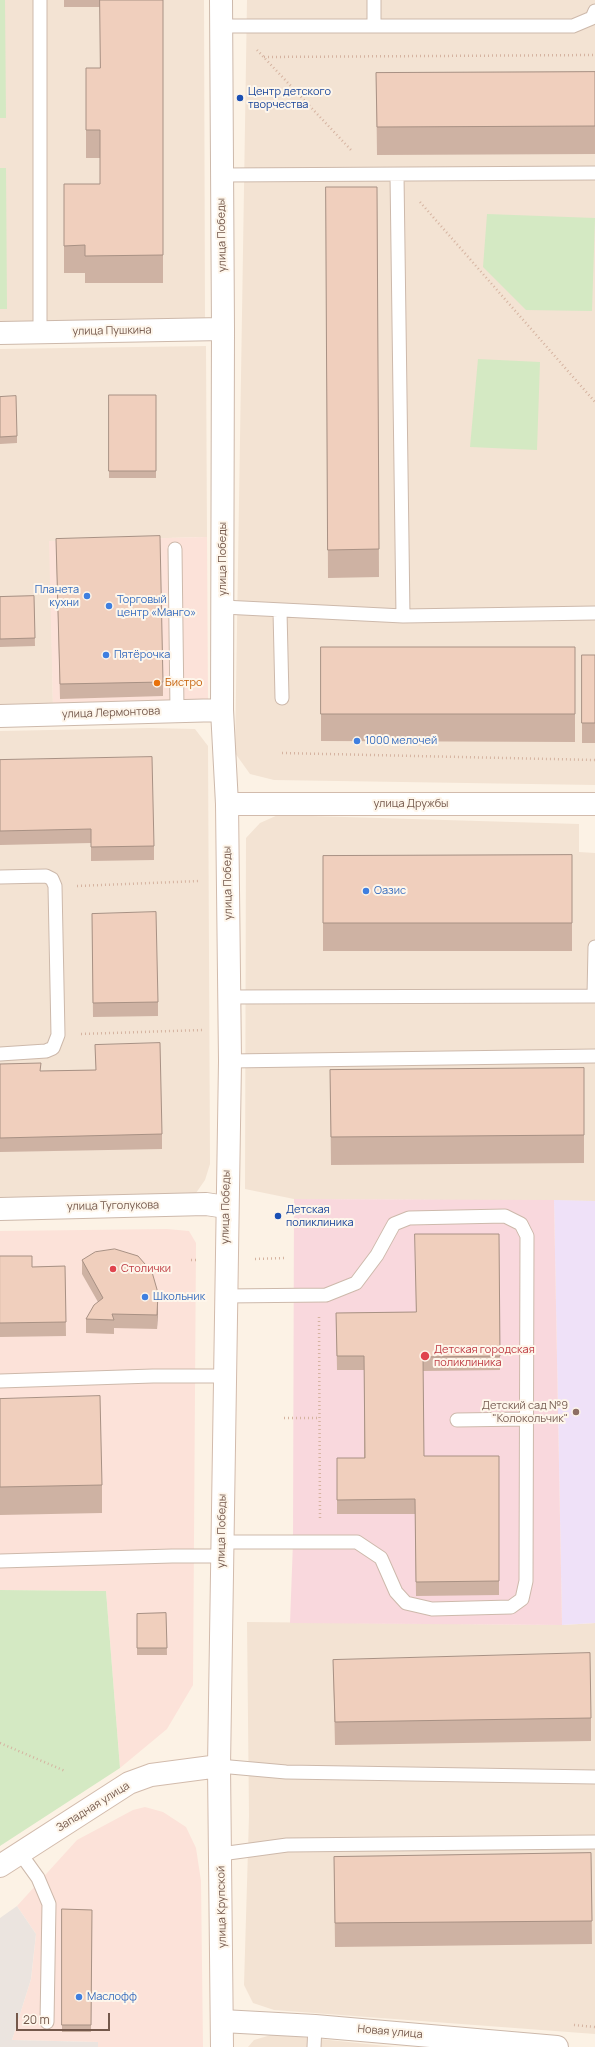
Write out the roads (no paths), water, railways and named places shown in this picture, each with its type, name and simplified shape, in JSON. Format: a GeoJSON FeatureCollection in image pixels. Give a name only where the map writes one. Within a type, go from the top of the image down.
{"type":"FeatureCollection","features":[{"type":"Feature","properties":{"kind":"street","name":"улица Победы"},"geometry":{"type":"LineString","coordinates":[[219,1766],[226,1206],[230,1061],[227,804],[222,710],[223,329],[221,0]]}},
{"type":"Feature","properties":{"kind":"street","name":"улица Пушкина"},"geometry":{"type":"LineString","coordinates":[[0,333],[223,329]]}},
{"type":"Feature","properties":{"kind":"street","name":"улица Лермонтова"},"geometry":{"type":"LineString","coordinates":[[0,716],[177,710],[222,710]]}},
{"type":"Feature","properties":{"kind":"street","name":"улица Дружбы"},"geometry":{"type":"LineString","coordinates":[[227,804],[595,804]]}},
{"type":"Feature","properties":{"kind":"street","name":"улица Туголукова"},"geometry":{"type":"LineString","coordinates":[[0,1209],[206,1204],[226,1206]]}},
{"type":"Feature","properties":{"kind":"street","name":"Западная улица"},"geometry":{"type":"LineString","coordinates":[[0,1866],[130,1783],[151,1775],[219,1766]]}},
{"type":"Feature","properties":{"kind":"street","name":"улица Крупской"},"geometry":{"type":"LineString","coordinates":[[219,1766],[222,2047]]}},
{"type":"Feature","properties":{"kind":"street","name":"Новая улица"},"geometry":{"type":"LineString","coordinates":[[222,2020],[314,2036],[557,2047]]}},
{"type":"Feature","properties":{"kind":"lane"},"geometry":{"type":"LineString","coordinates":[[40,0],[40,332]]}},
{"type":"Feature","properties":{"kind":"lane"},"geometry":{"type":"LineString","coordinates":[[374,0],[374,26]]}},
{"type":"Feature","properties":{"kind":"lane"},"geometry":{"type":"LineString","coordinates":[[221,26],[573,26],[592,18],[595,11]]}},
{"type":"Feature","properties":{"kind":"lane"},"geometry":{"type":"LineString","coordinates":[[222,175],[594,175]]}},
{"type":"Feature","properties":{"kind":"lane"},"geometry":{"type":"LineString","coordinates":[[397,175],[403,616]]}},
{"type":"Feature","properties":{"kind":"lane"},"geometry":{"type":"LineString","coordinates":[[175,549],[177,710]]}},
{"type":"Feature","properties":{"kind":"lane"},"geometry":{"type":"LineString","coordinates":[[223,607],[403,616],[595,613]]}},
{"type":"Feature","properties":{"kind":"lane"},"geometry":{"type":"LineString","coordinates":[[280,611],[282,698]]}},
{"type":"Feature","properties":{"kind":"lane"},"geometry":{"type":"LineString","coordinates":[[0,877],[46,876],[52,879],[55,886],[58,1035],[53,1048],[46,1052],[0,1054]]}},
{"type":"Feature","properties":{"kind":"lane"},"geometry":{"type":"LineString","coordinates":[[229,997],[594,996],[595,947]]}},
{"type":"Feature","properties":{"kind":"lane"},"geometry":{"type":"LineString","coordinates":[[230,1061],[595,1056]]}},
{"type":"Feature","properties":{"kind":"lane"},"geometry":{"type":"LineString","coordinates":[[0,1561],[321,1542],[357,1542],[381,1558],[396,1592],[406,1603],[432,1609],[511,1607],[522,1599],[526,1581],[527,1236],[521,1224],[505,1216],[409,1218],[394,1224],[377,1255],[356,1283],[326,1295],[225,1296]]}},
{"type":"Feature","properties":{"kind":"lane"},"geometry":{"type":"LineString","coordinates":[[0,1381],[153,1376],[225,1376]]}},
{"type":"Feature","properties":{"kind":"lane"},"geometry":{"type":"LineString","coordinates":[[457,1420],[526,1419]]}},
{"type":"Feature","properties":{"kind":"lane"},"geometry":{"type":"LineString","coordinates":[[219,1766],[286,1772],[595,1777]]}},
{"type":"Feature","properties":{"kind":"lane"},"geometry":{"type":"LineString","coordinates":[[221,1854],[287,1845],[595,1842]]}},
{"type":"Feature","properties":{"kind":"lane"},"geometry":{"type":"LineString","coordinates":[[20,1853],[38,1878],[49,1904],[47,2022]]}},
{"type":"Feature","properties":{"kind":"place","name":"Центр детского творчества"},"geometry":{"type":"Point","coordinates":[240,98]}},
{"type":"Feature","properties":{"kind":"place","name":"Планета кухни"},"geometry":{"type":"Point","coordinates":[87,596]}},
{"type":"Feature","properties":{"kind":"place","name":"Торговый центр «Манго»"},"geometry":{"type":"Point","coordinates":[109,606]}},
{"type":"Feature","properties":{"kind":"place","name":"Пятёрочка"},"geometry":{"type":"Point","coordinates":[106,655]}},
{"type":"Feature","properties":{"kind":"place","name":"Бистро"},"geometry":{"type":"Point","coordinates":[157,683]}},
{"type":"Feature","properties":{"kind":"place","name":"1000 мелочей"},"geometry":{"type":"Point","coordinates":[357,741]}},
{"type":"Feature","properties":{"kind":"place","name":"Оазис"},"geometry":{"type":"Point","coordinates":[366,891]}},
{"type":"Feature","properties":{"kind":"place","name":"Детская поликлиника"},"geometry":{"type":"Point","coordinates":[278,1216]}},
{"type":"Feature","properties":{"kind":"place","name":"Столички"},"geometry":{"type":"Point","coordinates":[113,1269]}},
{"type":"Feature","properties":{"kind":"place","name":"Школьник"},"geometry":{"type":"Point","coordinates":[145,1297]}},
{"type":"Feature","properties":{"kind":"place","name":"Детская городская поликлиника"},"geometry":{"type":"Point","coordinates":[425,1356]}},
{"type":"Feature","properties":{"kind":"place","name":"Детский сад №9 \"Колокольчик\""},"geometry":{"type":"Point","coordinates":[576,1412]}},
{"type":"Feature","properties":{"kind":"place","name":"Маслофф"},"geometry":{"type":"Point","coordinates":[79,1997]}}]}
